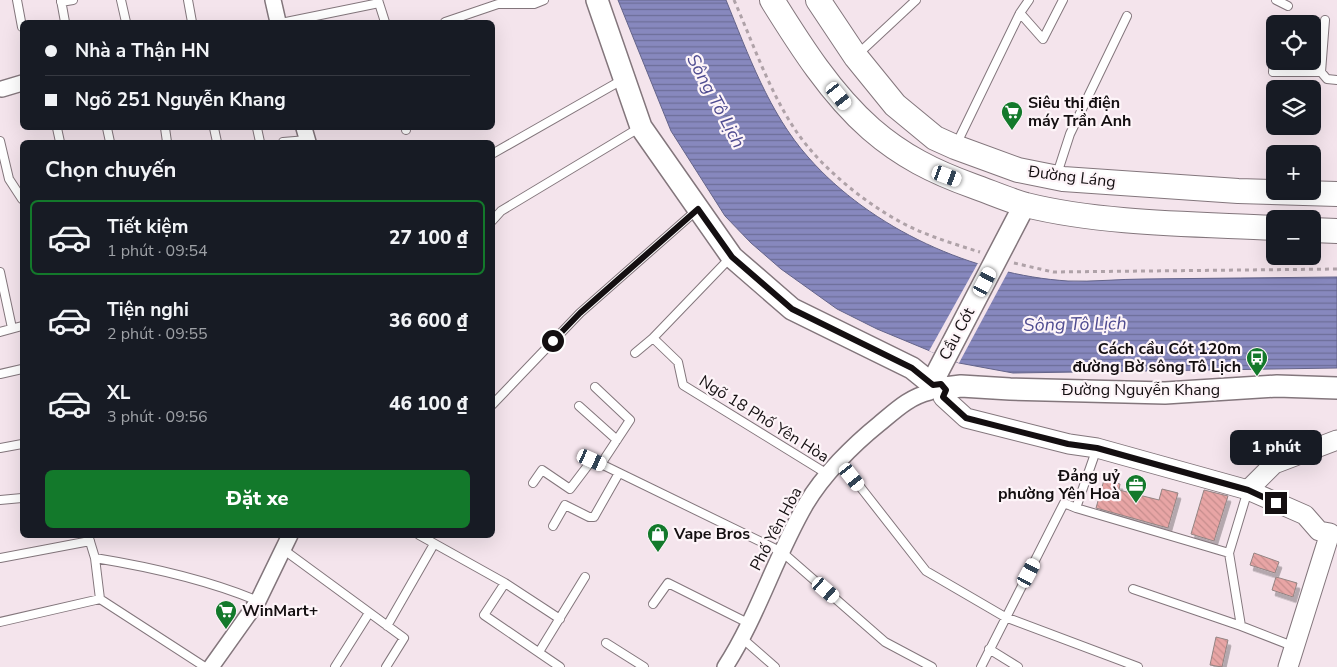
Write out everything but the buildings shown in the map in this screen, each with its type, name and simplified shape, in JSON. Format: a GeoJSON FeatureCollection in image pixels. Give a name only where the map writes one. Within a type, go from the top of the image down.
{"type":"FeatureCollection","features":[{"type":"Feature","properties":{"kind":"main road"},"geometry":{"type":"LineString","coordinates":[[597,0],[641,127],[732,257],[792,309],[912,368],[937,389]]}},
{"type":"Feature","properties":{"kind":"main road","name":"Đường Láng"},"geometry":{"type":"LineString","coordinates":[[772,0],[807,53],[844,102],[892,146],[932,171],[1025,204],[1058,211],[1139,220],[1266,228]]}},
{"type":"Feature","properties":{"kind":"main road","name":"Đường Láng"},"geometry":{"type":"LineString","coordinates":[[818,0],[874,81],[906,115],[935,138],[955,147],[1018,170],[1056,178],[1238,191],[1337,194]]}},
{"type":"Feature","properties":{"kind":"main road"},"geometry":{"type":"LineString","coordinates":[[1235,226],[1238,191]]}},
{"type":"Feature","properties":{"kind":"main road","name":"Cầu Cót"},"geometry":{"type":"LineString","coordinates":[[937,389],[936,375],[944,358],[1025,204]]}},
{"type":"Feature","properties":{"kind":"main road"},"geometry":{"type":"LineString","coordinates":[[1321,231],[1337,232]]}},
{"type":"Feature","properties":{"kind":"main road","name":"Đường Nguyễn Khang"},"geometry":{"type":"LineString","coordinates":[[937,389],[961,386],[1165,393],[1277,386],[1337,388]]}},
{"type":"Feature","properties":{"kind":"street"},"geometry":{"type":"LineString","coordinates":[[273,0],[278,20]]}},
{"type":"Feature","properties":{"kind":"street"},"geometry":{"type":"LineString","coordinates":[[0,87],[20,83]]}},
{"type":"Feature","properties":{"kind":"street"},"geometry":{"type":"LineString","coordinates":[[937,389],[966,418],[1068,444],[1097,448],[1248,490],[1304,515],[1320,532],[1334,534],[1288,667]]}},
{"type":"Feature","properties":{"kind":"street","name":"Phố Yên Hòa"},"geometry":{"type":"LineString","coordinates":[[725,667],[743,639],[806,503],[856,442],[913,396],[937,389]]}},
{"type":"Feature","properties":{"kind":"street"},"geometry":{"type":"LineString","coordinates":[[1248,490],[1274,464],[1337,440]]}},
{"type":"Feature","properties":{"kind":"street"},"geometry":{"type":"LineString","coordinates":[[211,667],[258,601],[284,550],[288,538]]}},
{"type":"Feature","properties":{"kind":"lane"},"geometry":{"type":"LineString","coordinates":[[17,0],[21,20]]}},
{"type":"Feature","properties":{"kind":"lane"},"geometry":{"type":"LineString","coordinates":[[65,20],[61,1],[73,0]]}},
{"type":"Feature","properties":{"kind":"lane"},"geometry":{"type":"LineString","coordinates":[[121,0],[126,20]]}},
{"type":"Feature","properties":{"kind":"lane"},"geometry":{"type":"LineString","coordinates":[[188,0],[192,20]]}},
{"type":"Feature","properties":{"kind":"lane"},"geometry":{"type":"LineString","coordinates":[[451,20],[498,4],[534,4],[544,0]]}},
{"type":"Feature","properties":{"kind":"lane"},"geometry":{"type":"LineString","coordinates":[[856,56],[916,0]]}},
{"type":"Feature","properties":{"kind":"lane"},"geometry":{"type":"LineString","coordinates":[[955,147],[1020,13],[1029,0]]}},
{"type":"Feature","properties":{"kind":"lane"},"geometry":{"type":"LineString","coordinates":[[1020,13],[1043,39],[1063,0]]}},
{"type":"Feature","properties":{"kind":"lane"},"geometry":{"type":"LineString","coordinates":[[1276,0],[1288,6]]}},
{"type":"Feature","properties":{"kind":"lane"},"geometry":{"type":"LineString","coordinates":[[295,20],[378,1],[384,20]]}},
{"type":"Feature","properties":{"kind":"lane"},"geometry":{"type":"LineString","coordinates":[[1056,178],[1070,134],[1126,16]]}},
{"type":"Feature","properties":{"kind":"lane"},"geometry":{"type":"LineString","coordinates":[[1325,20],[1321,72],[1327,79],[1337,80]]}},
{"type":"Feature","properties":{"kind":"lane"},"geometry":{"type":"LineString","coordinates":[[1273,70],[1273,72],[1321,72]]}},
{"type":"Feature","properties":{"kind":"lane"},"geometry":{"type":"LineString","coordinates":[[495,152],[624,80]]}},
{"type":"Feature","properties":{"kind":"lane"},"geometry":{"type":"LineString","coordinates":[[495,218],[501,211],[641,127]]}},
{"type":"Feature","properties":{"kind":"lane"},"geometry":{"type":"LineString","coordinates":[[292,140],[306,137]]}},
{"type":"Feature","properties":{"kind":"lane"},"geometry":{"type":"LineString","coordinates":[[0,141],[9,179],[20,196]]}},
{"type":"Feature","properties":{"kind":"lane"},"geometry":{"type":"LineString","coordinates":[[495,402],[580,313],[698,209]]}},
{"type":"Feature","properties":{"kind":"lane"},"geometry":{"type":"LineString","coordinates":[[635,353],[653,338],[732,257]]}},
{"type":"Feature","properties":{"kind":"lane"},"geometry":{"type":"LineString","coordinates":[[0,272],[12,328]]}},
{"type":"Feature","properties":{"kind":"lane"},"geometry":{"type":"LineString","coordinates":[[0,332],[20,326]]}},
{"type":"Feature","properties":{"kind":"lane","name":"Ngõ 18 Phố Yên Hòa"},"geometry":{"type":"LineString","coordinates":[[653,338],[678,362],[683,385],[829,475]]}},
{"type":"Feature","properties":{"kind":"lane"},"geometry":{"type":"LineString","coordinates":[[0,374],[20,369]]}},
{"type":"Feature","properties":{"kind":"lane"},"geometry":{"type":"LineString","coordinates":[[595,387],[630,420],[601,464]]}},
{"type":"Feature","properties":{"kind":"lane"},"geometry":{"type":"LineString","coordinates":[[604,401],[627,424]]}},
{"type":"Feature","properties":{"kind":"lane"},"geometry":{"type":"LineString","coordinates":[[579,406],[617,440]]}},
{"type":"Feature","properties":{"kind":"lane"},"geometry":{"type":"LineString","coordinates":[[0,448],[20,444]]}},
{"type":"Feature","properties":{"kind":"lane"},"geometry":{"type":"LineString","coordinates":[[1076,508],[1097,448]]}},
{"type":"Feature","properties":{"kind":"lane"},"geometry":{"type":"LineString","coordinates":[[533,483],[542,470],[570,489],[592,460],[601,464],[782,552],[885,642],[932,667]]}},
{"type":"Feature","properties":{"kind":"lane"},"geometry":{"type":"LineString","coordinates":[[840,462],[926,571],[1005,617],[1138,667]]}},
{"type":"Feature","properties":{"kind":"lane"},"geometry":{"type":"LineString","coordinates":[[553,526],[565,505],[588,517],[594,517],[619,473]]}},
{"type":"Feature","properties":{"kind":"lane"},"geometry":{"type":"LineString","coordinates":[[1241,626],[1228,553],[1248,490]]}},
{"type":"Feature","properties":{"kind":"lane"},"geometry":{"type":"LineString","coordinates":[[0,500],[20,498]]}},
{"type":"Feature","properties":{"kind":"lane"},"geometry":{"type":"LineString","coordinates":[[981,667],[1064,503],[1228,553]]}},
{"type":"Feature","properties":{"kind":"lane"},"geometry":{"type":"LineString","coordinates":[[0,558],[89,538],[95,558],[100,599]]}},
{"type":"Feature","properties":{"kind":"lane"},"geometry":{"type":"LineString","coordinates":[[423,538],[505,583],[560,619]]}},
{"type":"Feature","properties":{"kind":"lane"},"geometry":{"type":"LineString","coordinates":[[387,626],[434,544]]}},
{"type":"Feature","properties":{"kind":"lane"},"geometry":{"type":"LineString","coordinates":[[284,550],[404,638],[386,667]]}},
{"type":"Feature","properties":{"kind":"lane"},"geometry":{"type":"LineString","coordinates":[[95,558],[141,566],[221,586],[258,601]]}},
{"type":"Feature","properties":{"kind":"lane"},"geometry":{"type":"LineString","coordinates":[[539,652],[585,577]]}},
{"type":"Feature","properties":{"kind":"lane"},"geometry":{"type":"LineString","coordinates":[[505,583],[484,615],[560,667]]}},
{"type":"Feature","properties":{"kind":"lane"},"geometry":{"type":"LineString","coordinates":[[653,604],[668,583],[750,624]]}},
{"type":"Feature","properties":{"kind":"lane"},"geometry":{"type":"LineString","coordinates":[[1133,589],[1241,626],[1295,647]]}},
{"type":"Feature","properties":{"kind":"lane"},"geometry":{"type":"LineString","coordinates":[[0,622],[100,599],[205,667]]}},
{"type":"Feature","properties":{"kind":"lane"},"geometry":{"type":"LineString","coordinates":[[335,667],[369,613]]}},
{"type":"Feature","properties":{"kind":"lane"},"geometry":{"type":"LineString","coordinates":[[743,639],[775,667]]}},
{"type":"Feature","properties":{"kind":"lane"},"geometry":{"type":"LineString","coordinates":[[606,643],[644,667]]}},
{"type":"Feature","properties":{"kind":"lane"},"geometry":{"type":"LineString","coordinates":[[989,649],[1018,667]]}},
{"type":"Feature","properties":{"kind":"water","name":"Sông Tô Lịch"},"geometry":{"type":"Polygon","coordinates":[[[618,0],[726,0],[751,62],[771,102],[794,140],[808,157],[833,183],[862,206],[926,244],[961,258],[1032,277],[1068,281],[1337,277],[1337,368],[1013,373],[959,363],[877,329],[837,309],[781,269],[751,243],[725,216],[671,131],[618,0]]]}},
{"type":"Feature","properties":{"kind":"pier"},"geometry":{"type":"Polygon","coordinates":[[[978,263],[1009,270],[959,363],[929,351],[978,263]]]}},
{"type":"Feature","properties":{"kind":"place","name":"Siêu thị điện máy Trần Anh"},"geometry":{"type":"Point","coordinates":[1012,131]}},
{"type":"Feature","properties":{"kind":"place","name":"Cách cầu Cót 120m đường Bờ sông Tô Lịch"},"geometry":{"type":"Point","coordinates":[1257,377]}},
{"type":"Feature","properties":{"kind":"place","name":"Đảng uỷ phường Yên Hoà"},"geometry":{"type":"Point","coordinates":[1136,504]}},
{"type":"Feature","properties":{"kind":"place","name":"Vape Bros"},"geometry":{"type":"Point","coordinates":[658,553]}},
{"type":"Feature","properties":{"kind":"place","name":"WinMart+"},"geometry":{"type":"Point","coordinates":[226,630]}},
{"type":"Feature","properties":{"kind":"route"},"geometry":{"type":"LineString","coordinates":[[553,341],[580,313],[698,209],[732,257],[792,309],[912,368],[933,385],[941,384],[946,390],[943,397],[966,418],[1068,444],[1097,448],[1248,490],[1276,503]]}}]}
